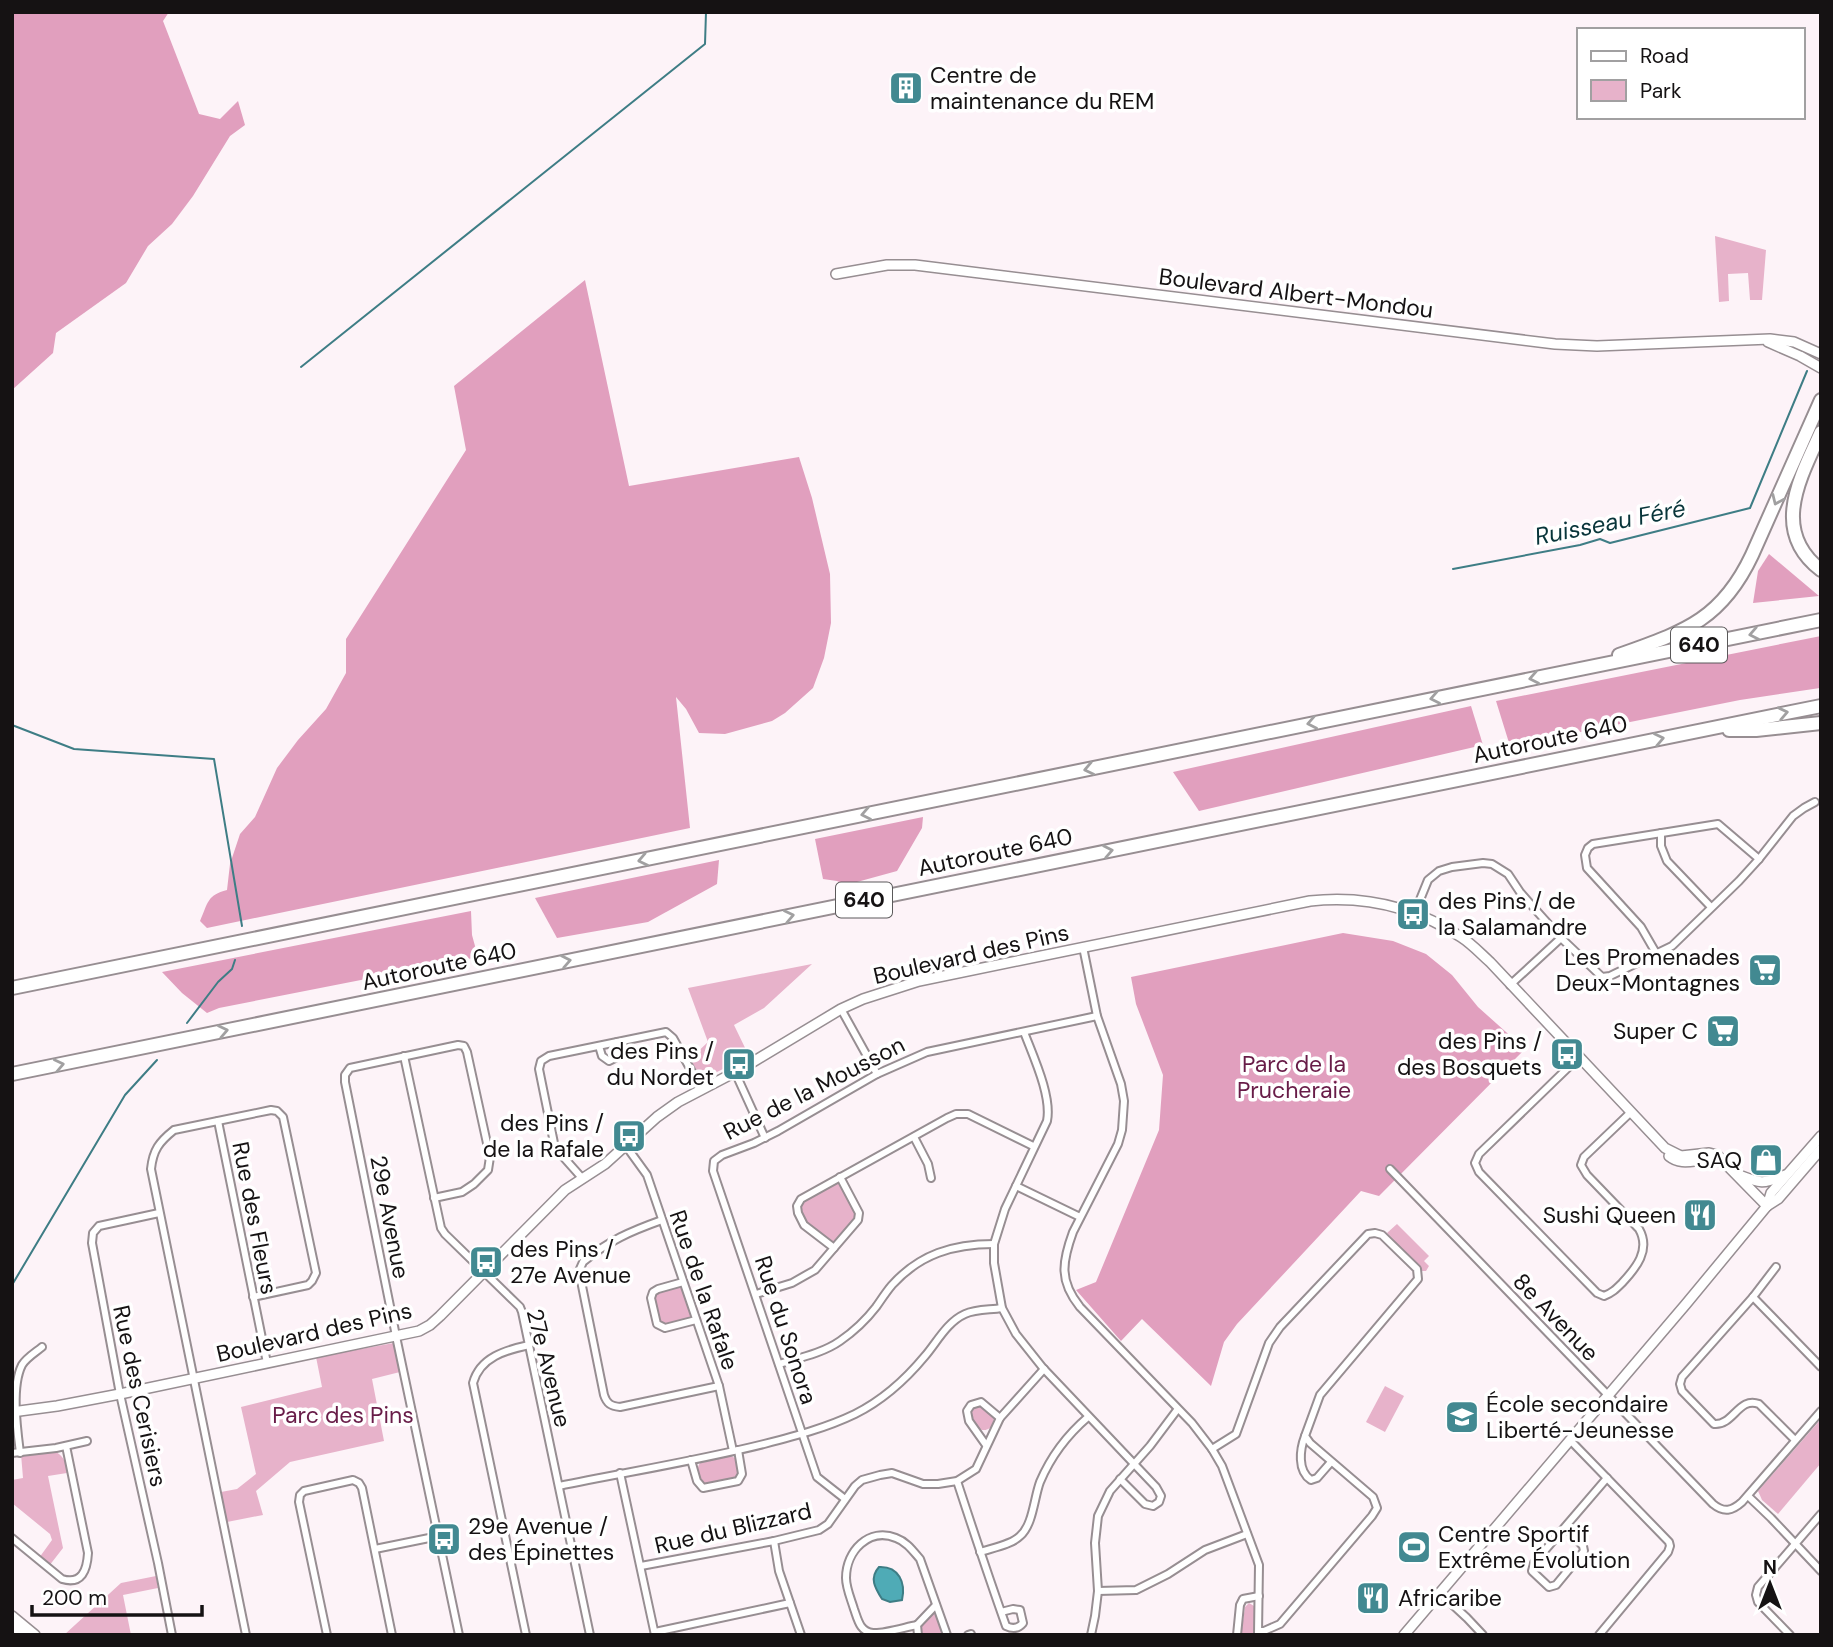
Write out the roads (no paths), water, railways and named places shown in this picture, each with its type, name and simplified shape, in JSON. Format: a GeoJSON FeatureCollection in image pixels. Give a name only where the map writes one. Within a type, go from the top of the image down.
{"type":"FeatureCollection","features":[{"type":"Feature","properties":{"kind":"highway"},"geometry":{"type":"LineString","coordinates":[[1577,670],[1680,632],[1701,620],[1726,597],[1752,555],[1821,400]]}},
{"type":"Feature","properties":{"kind":"highway"},"geometry":{"type":"LineString","coordinates":[[1821,432],[1793,501],[1793,527],[1803,551],[1821,570]]}},
{"type":"Feature","properties":{"kind":"highway"},"geometry":{"type":"LineString","coordinates":[[1804,473],[1821,456]]}},
{"type":"Feature","properties":{"kind":"highway","name":"640"},"geometry":{"type":"LineString","coordinates":[[12,988],[1821,620]]}},
{"type":"Feature","properties":{"kind":"highway","name":"Autoroute 640"},"geometry":{"type":"LineString","coordinates":[[12,1074],[1821,706]]}},
{"type":"Feature","properties":{"kind":"highway"},"geometry":{"type":"LineString","coordinates":[[1697,731],[1756,730],[1821,723]]}},
{"type":"Feature","properties":{"kind":"street","name":"Boulevard Albert-Mondou"},"geometry":{"type":"LineString","coordinates":[[836,274],[880,265],[915,265],[1568,346],[1787,340],[1821,354]]}},
{"type":"Feature","properties":{"kind":"street","name":"Boulevard Albert-Mondou"},"geometry":{"type":"LineString","coordinates":[[1753,339],[1782,347],[1821,368]]}},
{"type":"Feature","properties":{"kind":"street"},"geometry":{"type":"LineString","coordinates":[[1415,912],[1429,880],[1439,870],[1492,863],[1508,874],[1520,892],[1561,937],[1602,976],[1610,976],[1672,947],[1739,881],[1793,816],[1815,802]]}},
{"type":"Feature","properties":{"kind":"street"},"geometry":{"type":"LineString","coordinates":[[1656,953],[1642,927],[1587,869],[1585,855],[1588,848],[1593,844],[1718,824],[1759,859]]}},
{"type":"Feature","properties":{"kind":"street"},"geometry":{"type":"LineString","coordinates":[[1661,833],[1663,854],[1667,861],[1711,907]]}},
{"type":"Feature","properties":{"kind":"street","name":"Boulevard des Pins"},"geometry":{"type":"LineString","coordinates":[[14,1411],[120,1394],[419,1331],[430,1325],[565,1190],[605,1164],[667,1110],[701,1088],[735,1072],[841,1009],[863,999],[919,981],[1282,906],[1330,899],[1357,899],[1415,912],[1463,938],[1490,962],[1665,1148],[1671,1158],[1678,1161],[1723,1162],[1734,1173]]}},
{"type":"Feature","properties":{"kind":"street"},"geometry":{"type":"LineString","coordinates":[[1510,985],[1561,937]]}},
{"type":"Feature","properties":{"kind":"street"},"geometry":{"type":"LineString","coordinates":[[1083,947],[1097,1016],[1121,1084],[1124,1119],[1118,1144],[1070,1240],[1064,1258],[1064,1278],[1067,1288],[1080,1307],[1192,1423],[1222,1466],[1259,1565],[1258,1633],[1280,1624],[1377,1507],[1373,1497],[1305,1436]]}},
{"type":"Feature","properties":{"kind":"street"},"geometry":{"type":"LineString","coordinates":[[841,1009],[877,1074]]}},
{"type":"Feature","properties":{"kind":"street","name":"Rue de la Mousson"},"geometry":{"type":"LineString","coordinates":[[714,1161],[722,1154],[765,1138],[877,1074],[927,1052],[1097,1016]]}},
{"type":"Feature","properties":{"kind":"street"},"geometry":{"type":"LineString","coordinates":[[582,1178],[554,1143],[539,1064],[544,1058],[666,1032],[673,1038],[701,1088]]}},
{"type":"Feature","properties":{"kind":"street"},"geometry":{"type":"LineString","coordinates":[[1024,1032],[1049,1111],[1047,1121],[1004,1209],[994,1244],[994,1263],[1002,1308],[1016,1335],[1044,1369],[1156,1487],[1161,1496],[1160,1502],[1153,1506],[1145,1504],[1120,1479]]}},
{"type":"Feature","properties":{"kind":"street"},"geometry":{"type":"LineString","coordinates":[[599,1046],[602,1056],[609,1061],[617,1057],[617,1042]]}},
{"type":"Feature","properties":{"kind":"street"},"geometry":{"type":"LineString","coordinates":[[404,1056],[464,1046],[490,1157],[488,1170],[474,1184],[462,1192],[434,1198]]}},
{"type":"Feature","properties":{"kind":"street","name":"27e Avenue"},"geometry":{"type":"LineString","coordinates":[[404,1056],[443,1232],[520,1307],[590,1635]]}},
{"type":"Feature","properties":{"kind":"street","name":"29e Avenue"},"geometry":{"type":"LineString","coordinates":[[404,1056],[350,1068],[345,1075],[459,1635]]}},
{"type":"Feature","properties":{"kind":"street"},"geometry":{"type":"LineString","coordinates":[[1579,1058],[1479,1154],[1475,1163],[1479,1172],[1597,1293],[1604,1296],[1611,1293],[1636,1269],[1641,1259],[1643,1237],[1639,1228],[1587,1175],[1581,1165],[1584,1157],[1631,1112]]}},
{"type":"Feature","properties":{"kind":"street"},"geometry":{"type":"LineString","coordinates":[[735,1072],[765,1138]]}},
{"type":"Feature","properties":{"kind":"street"},"geometry":{"type":"LineString","coordinates":[[246,1635],[151,1169],[155,1149],[174,1130],[271,1110],[283,1116],[316,1273],[308,1285],[253,1297]]}},
{"type":"Feature","properties":{"kind":"street"},"geometry":{"type":"LineString","coordinates":[[834,1248],[804,1225],[797,1213],[801,1199],[947,1118],[961,1114],[975,1117],[1033,1146]]}},
{"type":"Feature","properties":{"kind":"street","name":"Rue des Fleurs"},"geometry":{"type":"LineString","coordinates":[[218,1121],[267,1363]]}},
{"type":"Feature","properties":{"kind":"street"},"geometry":{"type":"LineString","coordinates":[[1404,1635],[1727,1256],[1767,1206],[1772,1193],[1821,1136]]}},
{"type":"Feature","properties":{"kind":"street"},"geometry":{"type":"LineString","coordinates":[[914,1137],[928,1164],[931,1178]]}},
{"type":"Feature","properties":{"kind":"street","name":"Rue de la Rafale"},"geometry":{"type":"LineString","coordinates":[[626,1146],[646,1175],[662,1220],[719,1386],[742,1474],[738,1481],[703,1488],[697,1481],[691,1460]]}},
{"type":"Feature","properties":{"kind":"street"},"geometry":{"type":"LineString","coordinates":[[1767,1206],[1778,1199],[1821,1149]]}},
{"type":"Feature","properties":{"kind":"street","name":"Rue du Sonora"},"geometry":{"type":"LineString","coordinates":[[714,1161],[713,1171],[817,1477],[845,1499]]}},
{"type":"Feature","properties":{"kind":"street","name":"8e Avenue"},"geometry":{"type":"LineString","coordinates":[[1390,1168],[1713,1504],[1720,1510],[1727,1511],[1734,1509],[1748,1496]]}},
{"type":"Feature","properties":{"kind":"street"},"geometry":{"type":"LineString","coordinates":[[1734,1173],[1754,1182],[1764,1183],[1788,1174]]}},
{"type":"Feature","properties":{"kind":"street"},"geometry":{"type":"LineString","coordinates":[[1734,1173],[1767,1206]]}},
{"type":"Feature","properties":{"kind":"street"},"geometry":{"type":"LineString","coordinates":[[756,1294],[792,1283],[815,1270],[853,1226],[859,1213],[840,1177]]}},
{"type":"Feature","properties":{"kind":"street"},"geometry":{"type":"LineString","coordinates":[[1016,1186],[1080,1217]]}},
{"type":"Feature","properties":{"kind":"street","name":"Rue des Cerisiers"},"geometry":{"type":"LineString","coordinates":[[159,1213],[99,1226],[93,1233],[92,1243],[120,1394],[172,1635]]}},
{"type":"Feature","properties":{"kind":"street"},"geometry":{"type":"LineString","coordinates":[[662,1220],[608,1242],[580,1267],[604,1395],[612,1406],[620,1407],[719,1386]]}},
{"type":"Feature","properties":{"kind":"street"},"geometry":{"type":"LineString","coordinates":[[1212,1449],[1236,1434],[1269,1343],[1280,1327],[1368,1234],[1375,1233],[1382,1235],[1417,1269],[1419,1279],[1320,1395],[1300,1449],[1304,1474],[1307,1479],[1317,1478],[1331,1462]]}},
{"type":"Feature","properties":{"kind":"street"},"geometry":{"type":"LineString","coordinates":[[779,1364],[822,1350],[850,1334],[874,1310],[892,1286],[932,1254],[968,1245],[994,1244]]}},
{"type":"Feature","properties":{"kind":"street"},"geometry":{"type":"LineString","coordinates":[[1776,1268],[1682,1377],[1680,1384],[1682,1391],[1714,1423],[1724,1423],[1746,1402],[1754,1402],[1796,1440]]}},
{"type":"Feature","properties":{"kind":"street"},"geometry":{"type":"LineString","coordinates":[[683,1282],[653,1292],[651,1298],[657,1324],[666,1328],[696,1320]]}},
{"type":"Feature","properties":{"kind":"street"},"geometry":{"type":"LineString","coordinates":[[1753,1297],[1821,1367]]}},
{"type":"Feature","properties":{"kind":"street"},"geometry":{"type":"LineString","coordinates":[[559,1486],[736,1451],[835,1423],[859,1413],[904,1378],[954,1320],[969,1312],[1002,1308]]}},
{"type":"Feature","properties":{"kind":"street"},"geometry":{"type":"LineString","coordinates":[[526,1635],[473,1383],[475,1375],[494,1356],[529,1345]]}},
{"type":"Feature","properties":{"kind":"street"},"geometry":{"type":"LineString","coordinates":[[42,1347],[23,1363],[18,1378],[14,1411],[16,1453],[87,1441]]}},
{"type":"Feature","properties":{"kind":"street"},"geometry":{"type":"LineString","coordinates":[[1001,1612],[957,1481],[976,1469],[1000,1419],[1044,1369]]}},
{"type":"Feature","properties":{"kind":"street"},"geometry":{"type":"LineString","coordinates":[[986,1445],[969,1421],[967,1411],[971,1405],[981,1402],[1000,1419]]}},
{"type":"Feature","properties":{"kind":"street"},"geometry":{"type":"LineString","coordinates":[[1091,1635],[1098,1591],[1096,1529],[1104,1503],[1110,1491],[1150,1446],[1177,1410]]}},
{"type":"Feature","properties":{"kind":"street"},"geometry":{"type":"LineString","coordinates":[[1821,1411],[1748,1496],[1821,1571]]}},
{"type":"Feature","properties":{"kind":"street"},"geometry":{"type":"LineString","coordinates":[[980,1552],[1016,1539],[1026,1530],[1033,1503],[1049,1463],[1069,1436],[1088,1417]]}},
{"type":"Feature","properties":{"kind":"street"},"geometry":{"type":"LineString","coordinates":[[1570,1440],[1670,1546],[1668,1552],[1599,1635]]}},
{"type":"Feature","properties":{"kind":"street"},"geometry":{"type":"LineString","coordinates":[[12,1538],[62,1579],[74,1580],[82,1575],[88,1566],[88,1553],[66,1446]]}},
{"type":"Feature","properties":{"kind":"street"},"geometry":{"type":"LineString","coordinates":[[620,1473],[655,1633],[790,1603]]}},
{"type":"Feature","properties":{"kind":"street","name":"Rue du Blizzard"},"geometry":{"type":"LineString","coordinates":[[641,1566],[819,1530],[828,1524],[855,1486],[862,1480],[880,1475],[892,1473],[923,1484],[957,1481]]}},
{"type":"Feature","properties":{"kind":"street"},"geometry":{"type":"LineString","coordinates":[[1565,1527],[1584,1550],[1556,1585],[1549,1587],[1532,1571],[1534,1563],[1607,1478]]}},
{"type":"Feature","properties":{"kind":"street"},"geometry":{"type":"LineString","coordinates":[[327,1635],[299,1502],[300,1495],[304,1491],[353,1480],[359,1483],[391,1635]]}},
{"type":"Feature","properties":{"kind":"street"},"geometry":{"type":"LineString","coordinates":[[1790,1635],[1758,1602],[1758,1587],[1821,1514]]}},
{"type":"Feature","properties":{"kind":"street"},"geometry":{"type":"LineString","coordinates":[[936,1605],[916,1625],[874,1633],[865,1630],[859,1625],[846,1577],[847,1564],[858,1545],[868,1538],[883,1534],[904,1542],[912,1549],[920,1559],[947,1635]]}},
{"type":"Feature","properties":{"kind":"street"},"geometry":{"type":"LineString","coordinates":[[1098,1591],[1136,1590],[1168,1574],[1205,1550],[1247,1534]]}},
{"type":"Feature","properties":{"kind":"street"},"geometry":{"type":"LineString","coordinates":[[375,1549],[439,1536]]}},
{"type":"Feature","properties":{"kind":"street"},"geometry":{"type":"LineString","coordinates":[[774,1541],[779,1571],[801,1635]]}},
{"type":"Feature","properties":{"kind":"street"},"geometry":{"type":"LineString","coordinates":[[1440,1593],[1480,1634]]}},
{"type":"Feature","properties":{"kind":"street"},"geometry":{"type":"LineString","coordinates":[[1237,1635],[1243,1599],[1259,1596]]}},
{"type":"Feature","properties":{"kind":"street"},"geometry":{"type":"LineString","coordinates":[[12,1616],[18,1630],[35,1635]]}},
{"type":"Feature","properties":{"kind":"street"},"geometry":{"type":"LineString","coordinates":[[916,1625],[918,1635]]}},
{"type":"Feature","properties":{"kind":"water"},"geometry":{"type":"Polygon","coordinates":[[[879,1567],[892,1569],[899,1577],[903,1588],[902,1600],[890,1602],[882,1599],[874,1579],[879,1567]]]}},
{"type":"Feature","properties":{"kind":"waterway"},"geometry":{"type":"LineString","coordinates":[[301,367],[705,44],[706,12]]}},
{"type":"Feature","properties":{"kind":"waterway","name":"Ruisseau Féré"},"geometry":{"type":"LineString","coordinates":[[1453,569],[1600,539],[1610,543],[1750,508],[1807,371]]}},
{"type":"Feature","properties":{"kind":"waterway"},"geometry":{"type":"LineString","coordinates":[[12,725],[74,749],[214,759],[242,926]]}},
{"type":"Feature","properties":{"kind":"waterway"},"geometry":{"type":"LineString","coordinates":[[187,1023],[218,982],[232,969],[235,960]]}},
{"type":"Feature","properties":{"kind":"waterway"},"geometry":{"type":"LineString","coordinates":[[12,1285],[125,1095],[157,1060]]}},
{"type":"Feature","properties":{"kind":"place","name":"Centre de maintenance du REM"},"geometry":{"type":"Point","coordinates":[906,88]}},
{"type":"Feature","properties":{"kind":"place","name":"des Pins / de la Salamandre"},"geometry":{"type":"Point","coordinates":[1413,914]}},
{"type":"Feature","properties":{"kind":"place","name":"Les Promenades Deux-Montagnes"},"geometry":{"type":"Point","coordinates":[1765,970]}},
{"type":"Feature","properties":{"kind":"place","name":"Super C"},"geometry":{"type":"Point","coordinates":[1723,1031]}},
{"type":"Feature","properties":{"kind":"place","name":"des Pins / des Bosquets"},"geometry":{"type":"Point","coordinates":[1567,1054]}},
{"type":"Feature","properties":{"kind":"place","name":"des Pins / du Nordet"},"geometry":{"type":"Point","coordinates":[739,1064]}},
{"type":"Feature","properties":{"kind":"place","name":"des Pins / de la Rafale"},"geometry":{"type":"Point","coordinates":[629,1136]}},
{"type":"Feature","properties":{"kind":"place","name":"SAQ"},"geometry":{"type":"Point","coordinates":[1766,1160]}},
{"type":"Feature","properties":{"kind":"place","name":"Sushi Queen"},"geometry":{"type":"Point","coordinates":[1700,1215]}},
{"type":"Feature","properties":{"kind":"place","name":"des Pins / 27e Avenue"},"geometry":{"type":"Point","coordinates":[486,1262]}},
{"type":"Feature","properties":{"kind":"place","name":"École secondaire Liberté-Jeunesse"},"geometry":{"type":"Point","coordinates":[1462,1417]}},
{"type":"Feature","properties":{"kind":"place","name":"29e Avenue / des Épinettes"},"geometry":{"type":"Point","coordinates":[444,1539]}},
{"type":"Feature","properties":{"kind":"place","name":"Centre Sportif Extrême Évolution"},"geometry":{"type":"Point","coordinates":[1414,1547]}},
{"type":"Feature","properties":{"kind":"place","name":"Africaribe"},"geometry":{"type":"Point","coordinates":[1373,1598]}},
{"type":"Feature","properties":{"kind":"park label","name":"Parc de la Prucheraie"},"geometry":{"type":"Point","coordinates":[1294,1077]}},
{"type":"Feature","properties":{"kind":"park label","name":"Parc des Pins"},"geometry":{"type":"Point","coordinates":[343,1415]}}]}
